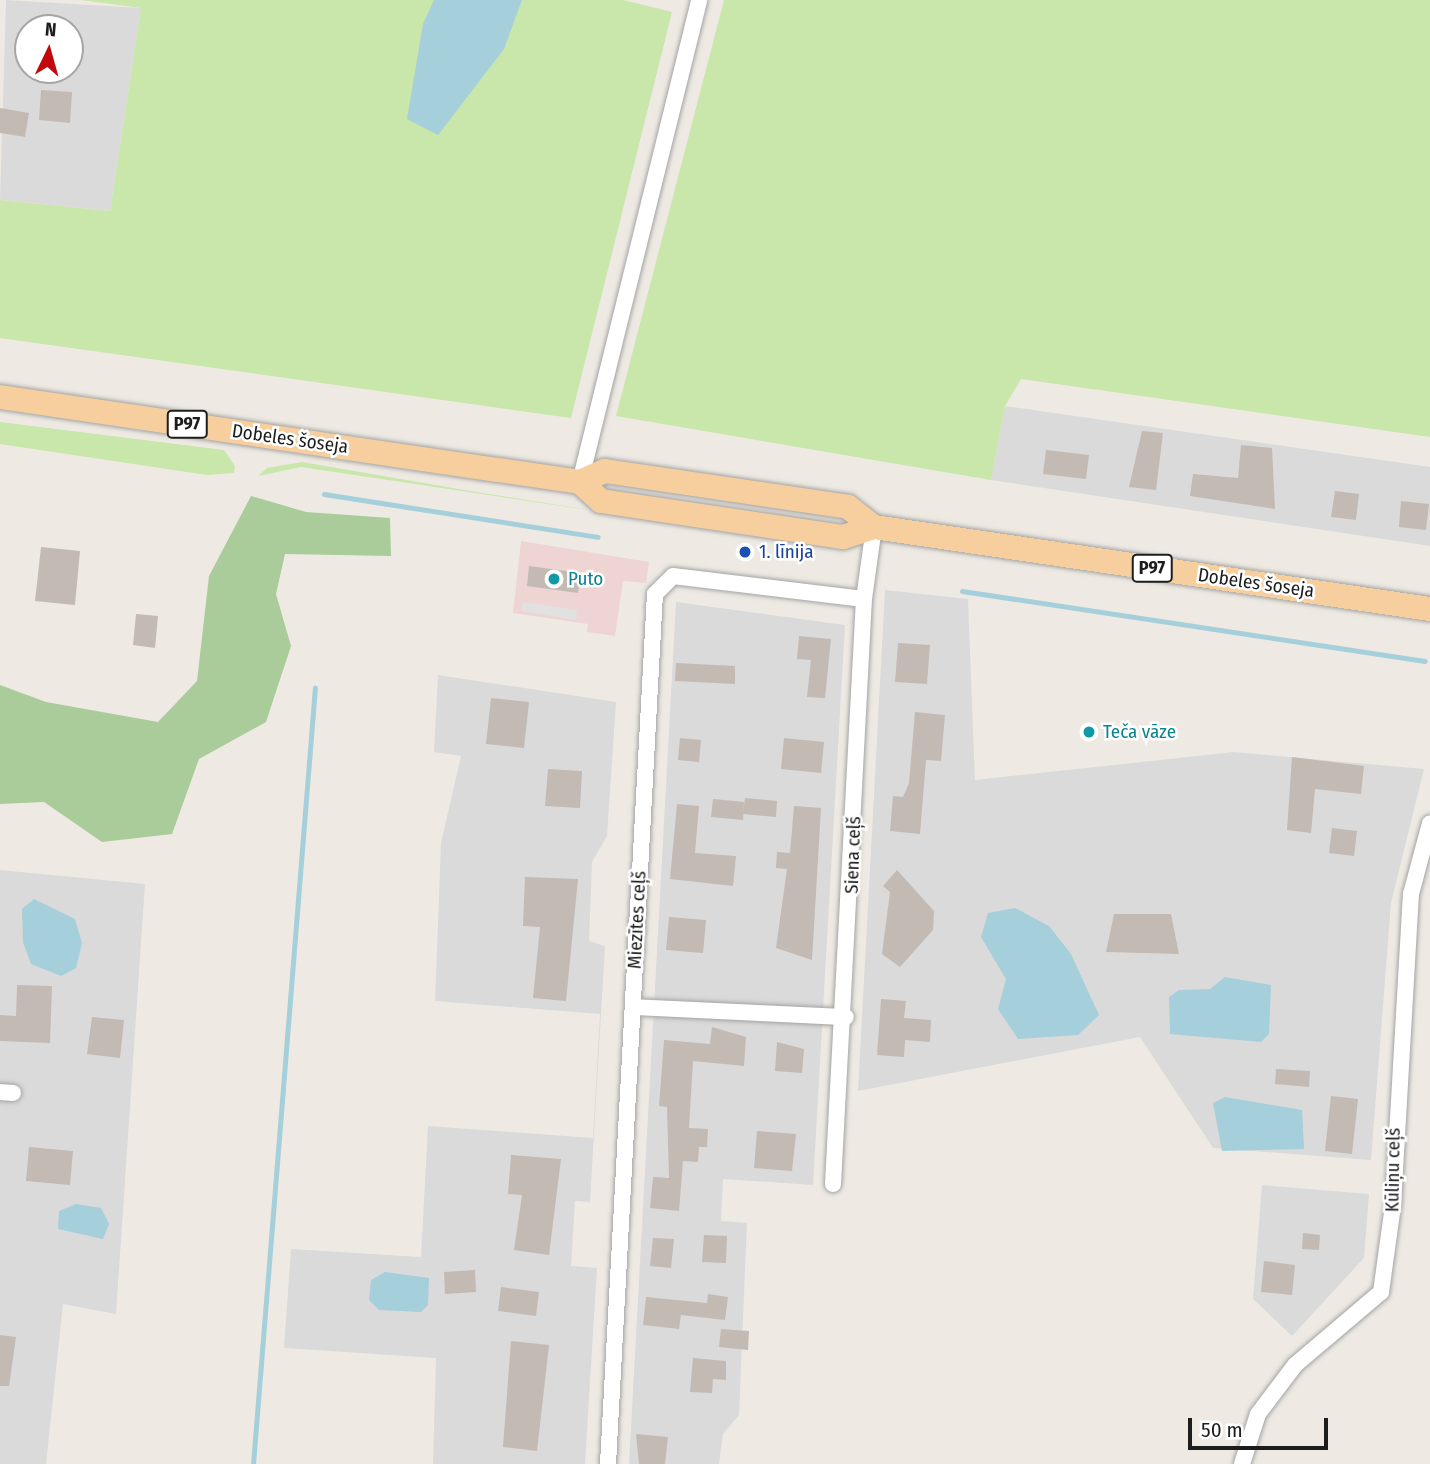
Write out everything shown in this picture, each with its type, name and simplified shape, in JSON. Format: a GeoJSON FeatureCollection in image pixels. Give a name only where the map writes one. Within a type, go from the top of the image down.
{"type":"FeatureCollection","features":[{"type":"Feature","properties":{"kind":"main road","name":"Dobeles šoseja"},"geometry":{"type":"LineString","coordinates":[[0,397],[580,482],[605,471],[848,506],[874,527],[1430,609]]}},
{"type":"Feature","properties":{"kind":"street"},"geometry":{"type":"LineString","coordinates":[[580,482],[699,0]]}},
{"type":"Feature","properties":{"kind":"street","name":"Siena ceļš"},"geometry":{"type":"LineString","coordinates":[[833,1184],[846,1017],[863,599],[874,527]]}},
{"type":"Feature","properties":{"kind":"street","name":"Miezītes ceļš"},"geometry":{"type":"LineString","coordinates":[[608,1464],[655,594],[673,576],[863,599]]}},
{"type":"Feature","properties":{"kind":"street","name":"Kūliņu ceļš"},"geometry":{"type":"LineString","coordinates":[[1242,1464],[1258,1414],[1295,1365],[1381,1292],[1392,1217],[1411,894],[1430,823]]}},
{"type":"Feature","properties":{"kind":"street"},"geometry":{"type":"LineString","coordinates":[[633,1007],[846,1017]]}},
{"type":"Feature","properties":{"kind":"shaded area"},"geometry":{"type":"Polygon","coordinates":[[[6,0],[141,8],[110,211],[0,200],[6,0]]]}},
{"type":"Feature","properties":{"kind":"shaded area"},"geometry":{"type":"Polygon","coordinates":[[[1005,406],[1430,467],[1430,546],[991,480],[1005,406]]]}},
{"type":"Feature","properties":{"kind":"shaded area"},"geometry":{"type":"Polygon","coordinates":[[[521,541],[649,562],[646,583],[623,581],[615,636],[587,632],[588,624],[513,613],[521,541]]]}},
{"type":"Feature","properties":{"kind":"shaded area"},"geometry":{"type":"Polygon","coordinates":[[[885,590],[968,599],[975,780],[1234,752],[1424,769],[1391,903],[1371,1160],[1213,1148],[1140,1037],[858,1091],[885,590]]]}},
{"type":"Feature","properties":{"kind":"shaded area"},"geometry":{"type":"Polygon","coordinates":[[[523,602],[577,610],[576,620],[521,611],[523,602]]]}},
{"type":"Feature","properties":{"kind":"shaded area"},"geometry":{"type":"Polygon","coordinates":[[[676,602],[845,625],[813,1185],[723,1179],[721,1221],[747,1223],[739,1415],[723,1434],[719,1464],[629,1464],[676,602]]]}},
{"type":"Feature","properties":{"kind":"shaded area"},"geometry":{"type":"Polygon","coordinates":[[[438,675],[616,702],[607,836],[592,862],[589,941],[605,946],[590,1202],[575,1201],[571,1266],[597,1268],[585,1464],[433,1464],[436,1358],[284,1348],[291,1249],[421,1257],[428,1126],[593,1138],[600,1014],[435,1001],[441,843],[461,756],[434,752],[438,675]]]}},
{"type":"Feature","properties":{"kind":"shaded area"},"geometry":{"type":"Polygon","coordinates":[[[0,870],[145,884],[116,1314],[63,1304],[46,1464],[0,1464],[0,870]]]}},
{"type":"Feature","properties":{"kind":"shaded area"},"geometry":{"type":"Polygon","coordinates":[[[1262,1185],[1369,1194],[1364,1258],[1292,1336],[1253,1299],[1262,1185]]]}},
{"type":"Feature","properties":{"kind":"green space"},"geometry":{"type":"Polygon","coordinates":[[[81,0],[623,0],[672,12],[571,418],[0,338],[0,200],[110,211],[141,8],[81,0]]]}},
{"type":"Feature","properties":{"kind":"green space"},"geometry":{"type":"Polygon","coordinates":[[[724,0],[1430,0],[1430,437],[1021,379],[1005,406],[991,480],[616,416],[724,0]]]}},
{"type":"Feature","properties":{"kind":"green space"},"geometry":{"type":"Polygon","coordinates":[[[0,422],[224,450],[235,466],[234,473],[207,475],[0,444],[0,422]]]}},
{"type":"Feature","properties":{"kind":"green space"},"geometry":{"type":"Polygon","coordinates":[[[302,462],[622,515],[301,467],[258,476],[267,468],[302,462]]]}},
{"type":"Feature","properties":{"kind":"green space"},"geometry":{"type":"Polygon","coordinates":[[[251,496],[306,512],[390,518],[391,556],[285,554],[276,594],[291,646],[266,722],[199,759],[172,834],[102,842],[44,802],[0,804],[0,685],[46,702],[158,722],[197,681],[209,576],[251,496]]]}},
{"type":"Feature","properties":{"kind":"water"},"geometry":{"type":"Polygon","coordinates":[[[434,0],[522,0],[504,49],[438,135],[407,119],[423,24],[434,0]]]}},
{"type":"Feature","properties":{"kind":"water"},"geometry":{"type":"Polygon","coordinates":[[[34,899],[75,919],[82,943],[76,968],[61,976],[31,964],[23,942],[22,909],[34,899]]]}},
{"type":"Feature","properties":{"kind":"water"},"geometry":{"type":"Polygon","coordinates":[[[1015,908],[1049,926],[1071,954],[1099,1015],[1078,1035],[1018,1039],[998,1009],[1006,979],[981,937],[988,913],[1015,908]]]}},
{"type":"Feature","properties":{"kind":"water"},"geometry":{"type":"Polygon","coordinates":[[[1225,977],[1271,985],[1269,1034],[1261,1042],[1170,1034],[1169,997],[1179,990],[1210,989],[1225,977]]]}},
{"type":"Feature","properties":{"kind":"water"},"geometry":{"type":"Polygon","coordinates":[[[1225,1097],[1302,1110],[1304,1149],[1222,1151],[1213,1103],[1225,1097]]]}},
{"type":"Feature","properties":{"kind":"water"},"geometry":{"type":"Polygon","coordinates":[[[76,1204],[101,1208],[109,1224],[103,1239],[58,1229],[59,1211],[76,1204]]]}},
{"type":"Feature","properties":{"kind":"water"},"geometry":{"type":"Polygon","coordinates":[[[385,1272],[429,1278],[428,1305],[421,1312],[379,1310],[369,1300],[371,1280],[385,1272]]]}},
{"type":"Feature","properties":{"kind":"building"},"geometry":{"type":"Polygon","coordinates":[[[41,90],[72,92],[70,123],[39,120],[41,90]]]}},
{"type":"Feature","properties":{"kind":"building"},"geometry":{"type":"Polygon","coordinates":[[[0,108],[29,113],[25,137],[0,133],[0,108]]]}},
{"type":"Feature","properties":{"kind":"building"},"geometry":{"type":"Polygon","coordinates":[[[1142,431],[1163,433],[1156,490],[1129,487],[1142,431]]]}},
{"type":"Feature","properties":{"kind":"building"},"geometry":{"type":"Polygon","coordinates":[[[1241,445],[1272,448],[1275,509],[1190,496],[1193,474],[1238,478],[1241,445]]]}},
{"type":"Feature","properties":{"kind":"building"},"geometry":{"type":"Polygon","coordinates":[[[1046,450],[1089,455],[1086,479],[1043,474],[1046,450]]]}},
{"type":"Feature","properties":{"kind":"building"},"geometry":{"type":"Polygon","coordinates":[[[1335,491],[1359,494],[1356,520],[1331,517],[1335,491]]]}},
{"type":"Feature","properties":{"kind":"building"},"geometry":{"type":"Polygon","coordinates":[[[1401,501],[1429,504],[1426,530],[1399,527],[1401,501]]]}},
{"type":"Feature","properties":{"kind":"building"},"geometry":{"type":"Polygon","coordinates":[[[41,547],[80,551],[75,605],[35,601],[41,547]]]}},
{"type":"Feature","properties":{"kind":"building","name":"Puto"},"geometry":{"type":"Polygon","coordinates":[[[529,566],[581,573],[578,593],[527,586],[529,566]]]}},
{"type":"Feature","properties":{"kind":"building"},"geometry":{"type":"Polygon","coordinates":[[[136,614],[158,616],[155,648],[133,645],[136,614]]]}},
{"type":"Feature","properties":{"kind":"building"},"geometry":{"type":"Polygon","coordinates":[[[799,636],[831,639],[825,698],[807,697],[811,660],[797,659],[799,636]]]}},
{"type":"Feature","properties":{"kind":"building"},"geometry":{"type":"Polygon","coordinates":[[[898,643],[930,645],[927,684],[895,682],[898,643]]]}},
{"type":"Feature","properties":{"kind":"building"},"geometry":{"type":"Polygon","coordinates":[[[676,663],[735,666],[735,684],[675,681],[676,663]]]}},
{"type":"Feature","properties":{"kind":"building"},"geometry":{"type":"Polygon","coordinates":[[[491,698],[529,702],[524,748],[486,744],[491,698]]]}},
{"type":"Feature","properties":{"kind":"building"},"geometry":{"type":"Polygon","coordinates":[[[915,712],[945,715],[941,761],[926,760],[920,834],[890,831],[893,796],[903,797],[909,783],[915,712]]]}},
{"type":"Feature","properties":{"kind":"building"},"geometry":{"type":"Polygon","coordinates":[[[680,738],[701,740],[699,762],[678,760],[680,738]]]}},
{"type":"Feature","properties":{"kind":"building"},"geometry":{"type":"Polygon","coordinates":[[[784,738],[824,742],[821,773],[781,769],[784,738]]]}},
{"type":"Feature","properties":{"kind":"building"},"geometry":{"type":"Polygon","coordinates":[[[1292,757],[1364,766],[1361,794],[1315,789],[1311,833],[1287,830],[1292,757]]]}},
{"type":"Feature","properties":{"kind":"building"},"geometry":{"type":"Polygon","coordinates":[[[548,769],[582,771],[580,808],[545,806],[548,769]]]}},
{"type":"Feature","properties":{"kind":"building"},"geometry":{"type":"Polygon","coordinates":[[[745,798],[777,801],[776,817],[743,814],[745,798]]]}},
{"type":"Feature","properties":{"kind":"building"},"geometry":{"type":"Polygon","coordinates":[[[713,799],[744,802],[743,820],[711,817],[713,799]]]}},
{"type":"Feature","properties":{"kind":"building"},"geometry":{"type":"Polygon","coordinates":[[[677,804],[699,806],[695,853],[736,856],[733,886],[670,879],[677,804]]]}},
{"type":"Feature","properties":{"kind":"building"},"geometry":{"type":"Polygon","coordinates":[[[794,806],[821,808],[812,960],[776,948],[787,869],[776,868],[777,852],[790,853],[794,806]]]}},
{"type":"Feature","properties":{"kind":"building"},"geometry":{"type":"Polygon","coordinates":[[[1332,828],[1357,831],[1354,856],[1329,853],[1332,828]]]}},
{"type":"Feature","properties":{"kind":"building"},"geometry":{"type":"Polygon","coordinates":[[[897,870],[934,911],[933,930],[900,967],[882,954],[890,892],[883,886],[897,870]]]}},
{"type":"Feature","properties":{"kind":"building"},"geometry":{"type":"Polygon","coordinates":[[[525,877],[578,879],[566,1001],[533,998],[540,927],[523,926],[525,877]]]}},
{"type":"Feature","properties":{"kind":"building"},"geometry":{"type":"Polygon","coordinates":[[[1114,914],[1171,914],[1179,954],[1106,952],[1114,914]]]}},
{"type":"Feature","properties":{"kind":"building"},"geometry":{"type":"Polygon","coordinates":[[[669,917],[706,920],[703,953],[666,950],[669,917]]]}},
{"type":"Feature","properties":{"kind":"building"},"geometry":{"type":"Polygon","coordinates":[[[17,985],[52,986],[50,1043],[0,1041],[0,1015],[16,1016],[17,985]]]}},
{"type":"Feature","properties":{"kind":"building"},"geometry":{"type":"Polygon","coordinates":[[[881,999],[906,1001],[904,1018],[931,1020],[930,1042],[905,1040],[904,1057],[877,1055],[881,999]]]}},
{"type":"Feature","properties":{"kind":"building"},"geometry":{"type":"Polygon","coordinates":[[[92,1017],[124,1020],[120,1058],[87,1054],[92,1017]]]}},
{"type":"Feature","properties":{"kind":"building"},"geometry":{"type":"Polygon","coordinates":[[[712,1027],[746,1037],[744,1066],[693,1061],[689,1128],[708,1129],[707,1147],[699,1147],[698,1162],[683,1161],[679,1211],[650,1208],[653,1177],[669,1178],[667,1107],[659,1106],[664,1040],[710,1044],[712,1027]]]}},
{"type":"Feature","properties":{"kind":"building"},"geometry":{"type":"Polygon","coordinates":[[[777,1042],[804,1049],[802,1073],[775,1071],[777,1042]]]}},
{"type":"Feature","properties":{"kind":"building"},"geometry":{"type":"Polygon","coordinates":[[[1276,1069],[1310,1071],[1309,1087],[1275,1084],[1276,1069]]]}},
{"type":"Feature","properties":{"kind":"building"},"geometry":{"type":"Polygon","coordinates":[[[1331,1096],[1358,1099],[1352,1154],[1325,1151],[1331,1096]]]}},
{"type":"Feature","properties":{"kind":"building"},"geometry":{"type":"Polygon","coordinates":[[[757,1131],[796,1134],[792,1171],[754,1168],[757,1131]]]}},
{"type":"Feature","properties":{"kind":"building"},"geometry":{"type":"Polygon","coordinates":[[[29,1147],[73,1151],[70,1185],[26,1181],[29,1147]]]}},
{"type":"Feature","properties":{"kind":"building"},"geometry":{"type":"Polygon","coordinates":[[[511,1155],[561,1159],[549,1255],[514,1250],[522,1195],[508,1194],[511,1155]]]}},
{"type":"Feature","properties":{"kind":"building"},"geometry":{"type":"Polygon","coordinates":[[[1303,1233],[1320,1235],[1319,1250],[1302,1249],[1303,1233]]]}},
{"type":"Feature","properties":{"kind":"building"},"geometry":{"type":"Polygon","coordinates":[[[704,1235],[727,1236],[726,1263],[702,1262],[704,1235]]]}},
{"type":"Feature","properties":{"kind":"building"},"geometry":{"type":"Polygon","coordinates":[[[653,1238],[674,1239],[671,1268],[650,1266],[653,1238]]]}},
{"type":"Feature","properties":{"kind":"building"},"geometry":{"type":"Polygon","coordinates":[[[1264,1261],[1295,1265],[1292,1295],[1261,1292],[1264,1261]]]}},
{"type":"Feature","properties":{"kind":"building"},"geometry":{"type":"Polygon","coordinates":[[[475,1270],[476,1292],[445,1294],[444,1272],[475,1270]]]}},
{"type":"Feature","properties":{"kind":"building"},"geometry":{"type":"Polygon","coordinates":[[[501,1287],[539,1292],[536,1316],[498,1311],[501,1287]]]}},
{"type":"Feature","properties":{"kind":"building"},"geometry":{"type":"Polygon","coordinates":[[[708,1294],[728,1297],[725,1320],[681,1315],[679,1329],[643,1325],[646,1297],[707,1303],[708,1294]]]}},
{"type":"Feature","properties":{"kind":"building"},"geometry":{"type":"Polygon","coordinates":[[[721,1329],[749,1331],[748,1350],[719,1347],[721,1329]]]}},
{"type":"Feature","properties":{"kind":"building"},"geometry":{"type":"Polygon","coordinates":[[[0,1335],[16,1337],[9,1386],[0,1386],[0,1335]]]}},
{"type":"Feature","properties":{"kind":"building"},"geometry":{"type":"Polygon","coordinates":[[[511,1341],[549,1345],[537,1451],[503,1447],[511,1341]]]}},
{"type":"Feature","properties":{"kind":"building"},"geometry":{"type":"Polygon","coordinates":[[[693,1358],[726,1361],[726,1380],[713,1379],[712,1393],[690,1392],[693,1358]]]}},
{"type":"Feature","properties":{"kind":"building"},"geometry":{"type":"Polygon","coordinates":[[[636,1434],[668,1437],[665,1464],[639,1464],[636,1434]]]}},
{"type":"Feature","properties":{"kind":"waterway"},"geometry":{"type":"LineString","coordinates":[[324,494],[598,537]]}},
{"type":"Feature","properties":{"kind":"waterway"},"geometry":{"type":"LineString","coordinates":[[962,591],[1425,661]]}},
{"type":"Feature","properties":{"kind":"waterway"},"geometry":{"type":"LineString","coordinates":[[253,1464],[315,687]]}},
{"type":"Feature","properties":{"kind":"place","name":"1. līnija"},"geometry":{"type":"Point","coordinates":[745,552]}},
{"type":"Feature","properties":{"kind":"place","name":"Puto"},"geometry":{"type":"Point","coordinates":[554,579]}},
{"type":"Feature","properties":{"kind":"place","name":"Teča vāze"},"geometry":{"type":"Point","coordinates":[1089,732]}}]}
